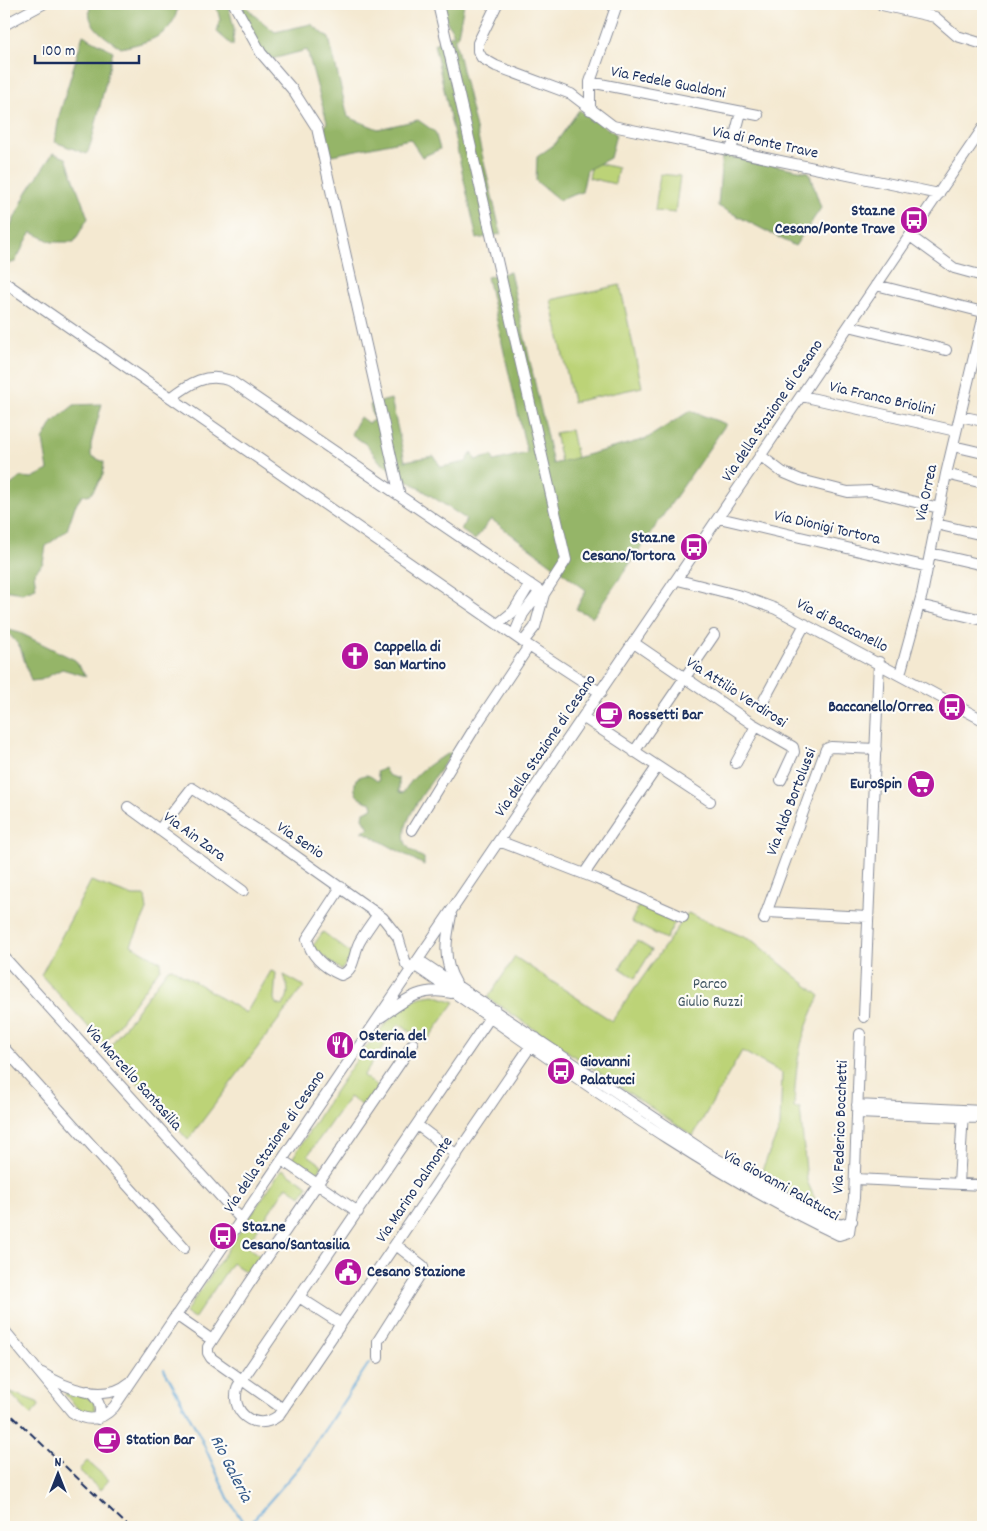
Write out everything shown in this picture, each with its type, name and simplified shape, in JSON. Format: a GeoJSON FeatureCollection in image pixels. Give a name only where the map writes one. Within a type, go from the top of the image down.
{"type":"FeatureCollection","features":[{"type":"Feature","properties":{"kind":"street"},"geometry":{"type":"LineString","coordinates":[[4,25],[43,4]]}},
{"type":"Feature","properties":{"kind":"street"},"geometry":{"type":"LineString","coordinates":[[234,4],[261,53],[292,88],[317,128],[400,496]]}},
{"type":"Feature","properties":{"kind":"street"},"geometry":{"type":"LineString","coordinates":[[438,4],[566,560],[542,593],[523,614],[514,635]]}},
{"type":"Feature","properties":{"kind":"street","name":"Via di Ponte Trave"},"geometry":{"type":"LineString","coordinates":[[497,4],[478,43],[478,51],[482,58],[496,66],[571,94],[606,123],[623,129],[939,194]]}},
{"type":"Feature","properties":{"kind":"street"},"geometry":{"type":"LineString","coordinates":[[590,110],[590,82],[617,4]]}},
{"type":"Feature","properties":{"kind":"street"},"geometry":{"type":"LineString","coordinates":[[882,4],[935,17],[956,36],[983,44]]}},
{"type":"Feature","properties":{"kind":"street","name":"Via Fedele Gualdoni"},"geometry":{"type":"LineString","coordinates":[[590,82],[758,116]]}},
{"type":"Feature","properties":{"kind":"street","name":"Via Fedele Gualdoni"},"geometry":{"type":"LineString","coordinates":[[731,151],[741,112]]}},
{"type":"Feature","properties":{"kind":"street","name":"Via della Stazione di Cesano"},"geometry":{"type":"LineString","coordinates":[[98,1419],[112,1409],[132,1380],[678,580],[983,128]]}},
{"type":"Feature","properties":{"kind":"street"},"geometry":{"type":"LineString","coordinates":[[910,236],[954,268],[983,276]]}},
{"type":"Feature","properties":{"kind":"street"},"geometry":{"type":"LineString","coordinates":[[4,282],[526,644],[601,693]]}},
{"type":"Feature","properties":{"kind":"street"},"geometry":{"type":"LineString","coordinates":[[876,286],[983,312]]}},
{"type":"Feature","properties":{"kind":"street","name":"Via Orrea"},"geometry":{"type":"LineString","coordinates":[[900,674],[928,567],[946,474],[983,318]]}},
{"type":"Feature","properties":{"kind":"street"},"geometry":{"type":"LineString","coordinates":[[849,326],[946,350]]}},
{"type":"Feature","properties":{"kind":"street"},"geometry":{"type":"LineString","coordinates":[[171,398],[187,385],[201,379],[220,378],[232,381],[542,593]]}},
{"type":"Feature","properties":{"kind":"street","name":"Via Franco Briolini"},"geometry":{"type":"LineString","coordinates":[[802,396],[956,432]]}},
{"type":"Feature","properties":{"kind":"street"},"geometry":{"type":"LineString","coordinates":[[960,416],[983,421]]}},
{"type":"Feature","properties":{"kind":"street"},"geometry":{"type":"LineString","coordinates":[[953,446],[983,453]]}},
{"type":"Feature","properties":{"kind":"street"},"geometry":{"type":"LineString","coordinates":[[761,456],[782,472],[801,480],[849,492],[871,491],[939,508]]}},
{"type":"Feature","properties":{"kind":"street"},"geometry":{"type":"LineString","coordinates":[[946,474],[983,482]]}},
{"type":"Feature","properties":{"kind":"street","name":"Via Dionigi Tortora"},"geometry":{"type":"LineString","coordinates":[[720,518],[928,567]]}},
{"type":"Feature","properties":{"kind":"street"},"geometry":{"type":"LineString","coordinates":[[936,524],[983,535]]}},
{"type":"Feature","properties":{"kind":"street"},"geometry":{"type":"LineString","coordinates":[[931,552],[983,566]]}},
{"type":"Feature","properties":{"kind":"street","name":"Via di Baccanello"},"geometry":{"type":"LineString","coordinates":[[678,580],[754,600],[879,662],[983,720]]}},
{"type":"Feature","properties":{"kind":"street"},"geometry":{"type":"LineString","coordinates":[[498,624],[512,612],[530,584]]}},
{"type":"Feature","properties":{"kind":"street"},"geometry":{"type":"LineString","coordinates":[[412,830],[526,644],[534,627],[542,593]]}},
{"type":"Feature","properties":{"kind":"street"},"geometry":{"type":"LineString","coordinates":[[919,605],[983,620]]}},
{"type":"Feature","properties":{"kind":"street"},"geometry":{"type":"LineString","coordinates":[[764,700],[805,624]]}},
{"type":"Feature","properties":{"kind":"street"},"geometry":{"type":"LineString","coordinates":[[634,752],[714,635]]}},
{"type":"Feature","properties":{"kind":"street","name":"Via Attilio Verdirosi"},"geometry":{"type":"LineString","coordinates":[[634,644],[756,726],[794,749],[781,780]]}},
{"type":"Feature","properties":{"kind":"street"},"geometry":{"type":"LineString","coordinates":[[864,1017],[879,662]]}},
{"type":"Feature","properties":{"kind":"street"},"geometry":{"type":"LineString","coordinates":[[584,718],[710,800]]}},
{"type":"Feature","properties":{"kind":"street"},"geometry":{"type":"LineString","coordinates":[[736,763],[756,726]]}},
{"type":"Feature","properties":{"kind":"street","name":"Via Aldo Bortolussi"},"geometry":{"type":"LineString","coordinates":[[868,917],[766,916],[826,749],[831,747],[876,749]]}},
{"type":"Feature","properties":{"kind":"street"},"geometry":{"type":"LineString","coordinates":[[584,874],[657,767]]}},
{"type":"Feature","properties":{"kind":"street","name":"Via Senio"},"geometry":{"type":"LineString","coordinates":[[159,830],[192,788],[276,842],[378,914],[394,929],[401,944],[406,964],[414,965]]}},
{"type":"Feature","properties":{"kind":"street","name":"Via Ain Zara"},"geometry":{"type":"LineString","coordinates":[[128,807],[243,891]]}},
{"type":"Feature","properties":{"kind":"street"},"geometry":{"type":"LineString","coordinates":[[499,841],[584,874],[682,917]]}},
{"type":"Feature","properties":{"kind":"street"},"geometry":{"type":"LineString","coordinates":[[341,887],[307,939],[312,955],[334,972],[341,975],[346,974],[351,967],[358,943],[378,914]]}},
{"type":"Feature","properties":{"kind":"street"},"geometry":{"type":"LineString","coordinates":[[375,1022],[419,993],[437,990],[458,990],[450,973],[446,955],[447,935],[453,908]]}},
{"type":"Feature","properties":{"kind":"street","name":"Via Marcello Santasilia"},"geometry":{"type":"LineString","coordinates":[[4,957],[241,1219]]}},
{"type":"Feature","properties":{"kind":"street","name":"Via Giovanni Palatucci"},"geometry":{"type":"LineString","coordinates":[[414,965],[458,990],[713,1157],[752,1180],[827,1220],[841,1225],[852,1221]]}},
{"type":"Feature","properties":{"kind":"street","name":"Via Marino Dalmonte"},"geometry":{"type":"LineString","coordinates":[[492,1014],[242,1380],[236,1391],[236,1401],[239,1410],[245,1417],[254,1422],[266,1422],[275,1419],[283,1409],[534,1041]]}},
{"type":"Feature","properties":{"kind":"street","name":"Via Federico Bocchetti"},"geometry":{"type":"LineString","coordinates":[[852,1221],[860,1034]]}},
{"type":"Feature","properties":{"kind":"street"},"geometry":{"type":"LineString","coordinates":[[283,1409],[209,1357],[208,1350],[212,1340],[413,1044]]}},
{"type":"Feature","properties":{"kind":"street"},"geometry":{"type":"LineString","coordinates":[[4,1048],[184,1248]]}},
{"type":"Feature","properties":{"kind":"street"},"geometry":{"type":"LineString","coordinates":[[857,1109],[962,1113],[983,1111]]}},
{"type":"Feature","properties":{"kind":"street"},"geometry":{"type":"LineString","coordinates":[[962,1113],[983,1118]]}},
{"type":"Feature","properties":{"kind":"street"},"geometry":{"type":"LineString","coordinates":[[959,1184],[962,1113]]}},
{"type":"Feature","properties":{"kind":"street"},"geometry":{"type":"LineString","coordinates":[[417,1126],[457,1155]]}},
{"type":"Feature","properties":{"kind":"street"},"geometry":{"type":"LineString","coordinates":[[282,1160],[358,1212]]}},
{"type":"Feature","properties":{"kind":"street"},"geometry":{"type":"LineString","coordinates":[[855,1180],[983,1185]]}},
{"type":"Feature","properties":{"kind":"street"},"geometry":{"type":"LineString","coordinates":[[378,1358],[378,1341],[424,1270],[423,1266],[396,1245]]}},
{"type":"Feature","properties":{"kind":"street"},"geometry":{"type":"LineString","coordinates":[[299,1297],[341,1324]]}},
{"type":"Feature","properties":{"kind":"street"},"geometry":{"type":"LineString","coordinates":[[176,1315],[212,1340]]}},
{"type":"Feature","properties":{"kind":"street"},"geometry":{"type":"LineString","coordinates":[[4,1330],[39,1371],[53,1392],[72,1412],[83,1419],[98,1419],[99,1404],[88,1391]]}},
{"type":"Feature","properties":{"kind":"street"},"geometry":{"type":"LineString","coordinates":[[39,1371],[62,1385],[88,1391],[116,1390],[132,1380]]}},
{"type":"Feature","properties":{"kind":"green space"},"geometry":{"type":"Polygon","coordinates":[[[91,4],[178,4],[176,15],[166,31],[150,40],[121,48],[97,30],[90,18],[91,4]]]}},
{"type":"Feature","properties":{"kind":"green space"},"geometry":{"type":"Polygon","coordinates":[[[204,4],[228,4],[234,28],[233,46],[217,32],[220,20],[217,8],[204,4]]]}},
{"type":"Feature","properties":{"kind":"green space"},"geometry":{"type":"Polygon","coordinates":[[[237,4],[244,4],[255,16],[275,32],[311,24],[329,38],[348,117],[378,129],[418,120],[435,132],[440,149],[422,157],[410,139],[327,156],[323,133],[327,122],[307,50],[272,59],[259,49],[237,4]]]}},
{"type":"Feature","properties":{"kind":"green space"},"geometry":{"type":"Polygon","coordinates":[[[442,4],[464,4],[457,39],[454,36],[501,234],[477,239],[434,44],[454,34],[441,11],[442,4]]]}},
{"type":"Feature","properties":{"kind":"green space"},"geometry":{"type":"Polygon","coordinates":[[[83,35],[113,51],[87,154],[55,142],[59,116],[83,35]]]}},
{"type":"Feature","properties":{"kind":"green space"},"geometry":{"type":"Polygon","coordinates":[[[579,110],[616,134],[610,158],[587,170],[582,192],[559,200],[536,181],[537,157],[555,144],[579,110]]]}},
{"type":"Feature","properties":{"kind":"green space"},"geometry":{"type":"Polygon","coordinates":[[[53,153],[66,158],[88,218],[74,242],[52,242],[31,232],[15,262],[4,265],[4,240],[27,192],[53,153]]]}},
{"type":"Feature","properties":{"kind":"green space"},"geometry":{"type":"Polygon","coordinates":[[[722,155],[809,172],[821,208],[795,246],[718,206],[722,155]]]}},
{"type":"Feature","properties":{"kind":"green space"},"geometry":{"type":"Polygon","coordinates":[[[592,162],[618,168],[615,184],[589,178],[592,162]]]}},
{"type":"Feature","properties":{"kind":"green space"},"geometry":{"type":"Polygon","coordinates":[[[660,174],[680,176],[675,213],[655,211],[660,174]]]}},
{"type":"Feature","properties":{"kind":"green space"},"geometry":{"type":"Polygon","coordinates":[[[510,272],[553,464],[646,439],[690,411],[726,424],[593,617],[576,609],[586,590],[491,519],[475,540],[461,530],[466,519],[380,462],[367,445],[351,434],[360,417],[368,423],[374,420],[370,405],[391,399],[405,461],[434,456],[441,467],[466,462],[472,452],[475,460],[492,456],[494,461],[527,453],[487,277],[510,272]]]}},
{"type":"Feature","properties":{"kind":"green space"},"geometry":{"type":"Polygon","coordinates":[[[620,285],[642,387],[573,402],[551,300],[620,285]]]}},
{"type":"Feature","properties":{"kind":"green space"},"geometry":{"type":"Polygon","coordinates":[[[102,404],[91,444],[91,456],[104,462],[103,475],[91,494],[82,496],[75,506],[67,530],[46,546],[43,563],[34,573],[36,588],[22,593],[4,590],[4,490],[21,477],[32,478],[48,470],[43,440],[53,422],[74,405],[102,404]]]}},
{"type":"Feature","properties":{"kind":"green space"},"geometry":{"type":"Polygon","coordinates":[[[571,430],[577,458],[561,462],[555,433],[571,430]]]}},
{"type":"Feature","properties":{"kind":"green space"},"geometry":{"type":"Polygon","coordinates":[[[5,629],[20,633],[75,660],[86,676],[62,669],[41,680],[31,681],[20,647],[5,629]]]}},
{"type":"Feature","properties":{"kind":"green space"},"geometry":{"type":"Polygon","coordinates":[[[453,752],[430,783],[407,823],[404,835],[406,844],[424,858],[424,865],[362,831],[369,828],[363,818],[364,812],[373,808],[372,803],[357,796],[355,789],[356,779],[367,775],[377,781],[379,780],[377,772],[384,768],[388,775],[399,779],[399,792],[403,793],[424,768],[453,752]]]}},
{"type":"Feature","properties":{"kind":"green space"},"geometry":{"type":"Polygon","coordinates":[[[91,881],[133,896],[145,896],[147,910],[131,945],[161,962],[160,968],[104,1044],[41,975],[91,881]]]}},
{"type":"Feature","properties":{"kind":"green space"},"geometry":{"type":"Polygon","coordinates":[[[639,905],[675,922],[666,939],[631,922],[639,905]]]}},
{"type":"Feature","properties":{"kind":"green space","name":"Parco Giulio Ruzzi"},"geometry":{"type":"Polygon","coordinates":[[[688,913],[753,941],[820,996],[807,1025],[800,1050],[794,1108],[800,1108],[807,1181],[819,1208],[759,1177],[780,1127],[782,1073],[742,1051],[693,1136],[488,998],[515,957],[612,1021],[688,913]]]}},
{"type":"Feature","properties":{"kind":"green space"},"geometry":{"type":"Polygon","coordinates":[[[323,932],[353,955],[341,970],[312,947],[323,932]]]}},
{"type":"Feature","properties":{"kind":"green space"},"geometry":{"type":"Polygon","coordinates":[[[637,941],[652,950],[635,978],[620,968],[637,941]]]}},
{"type":"Feature","properties":{"kind":"green space"},"geometry":{"type":"Polygon","coordinates":[[[172,968],[246,1013],[271,971],[276,973],[274,999],[276,1004],[282,1006],[287,998],[288,994],[284,975],[304,986],[188,1140],[108,1049],[168,969],[172,968]]]}},
{"type":"Feature","properties":{"kind":"green space"},"geometry":{"type":"Polygon","coordinates":[[[434,995],[455,1002],[426,1042],[399,1024],[363,1076],[379,1087],[365,1107],[349,1097],[308,1155],[322,1165],[316,1175],[292,1159],[349,1071],[383,1026],[400,1010],[416,999],[434,995]]]}},
{"type":"Feature","properties":{"kind":"green space"},"geometry":{"type":"Polygon","coordinates":[[[282,1169],[308,1186],[301,1196],[287,1186],[246,1246],[260,1256],[248,1273],[232,1263],[194,1319],[185,1313],[282,1169]]]}},
{"type":"Feature","properties":{"kind":"green space"},"geometry":{"type":"Polygon","coordinates":[[[8,1391],[37,1402],[39,1406],[31,1415],[8,1391]]]}},
{"type":"Feature","properties":{"kind":"green space"},"geometry":{"type":"Polygon","coordinates":[[[67,1392],[93,1399],[96,1413],[93,1415],[82,1413],[65,1394],[67,1392]]]}},
{"type":"Feature","properties":{"kind":"green space"},"geometry":{"type":"Polygon","coordinates":[[[87,1461],[109,1480],[100,1490],[79,1470],[87,1461]]]}},
{"type":"Feature","properties":{"kind":"waterway"},"geometry":{"type":"LineString","coordinates":[[247,1527],[301,1465],[369,1363]]}},
{"type":"Feature","properties":{"kind":"waterway","name":"Rio Galeria"},"geometry":{"type":"LineString","coordinates":[[164,1369],[199,1434],[229,1500],[246,1527]]}},
{"type":"Feature","properties":{"kind":"railway"},"geometry":{"type":"LineString","coordinates":[[4,1408],[129,1527]]}},
{"type":"Feature","properties":{"kind":"place","name":"Staz.ne Cesano/Ponte Trave"},"geometry":{"type":"Point","coordinates":[914,220]}},
{"type":"Feature","properties":{"kind":"place","name":"Staz.ne Cesano/Tortora"},"geometry":{"type":"Point","coordinates":[694,547]}},
{"type":"Feature","properties":{"kind":"place","name":"Cappella di San Martino"},"geometry":{"type":"Point","coordinates":[355,656]}},
{"type":"Feature","properties":{"kind":"place","name":"Baccanello/Orrea"},"geometry":{"type":"Point","coordinates":[952,707]}},
{"type":"Feature","properties":{"kind":"place","name":"Rossetti Bar"},"geometry":{"type":"Point","coordinates":[609,715]}},
{"type":"Feature","properties":{"kind":"place","name":"EuroSpin"},"geometry":{"type":"Point","coordinates":[921,784]}},
{"type":"Feature","properties":{"kind":"place","name":"Osteria del Cardinale"},"geometry":{"type":"Point","coordinates":[340,1045]}},
{"type":"Feature","properties":{"kind":"place","name":"Giovanni Palatucci"},"geometry":{"type":"Point","coordinates":[561,1071]}},
{"type":"Feature","properties":{"kind":"place","name":"Staz.ne Cesano/Santasilia"},"geometry":{"type":"Point","coordinates":[223,1236]}},
{"type":"Feature","properties":{"kind":"place","name":"Cesano Stazione"},"geometry":{"type":"Point","coordinates":[348,1272]}},
{"type":"Feature","properties":{"kind":"place","name":"Station Bar"},"geometry":{"type":"Point","coordinates":[107,1440]}}]}
